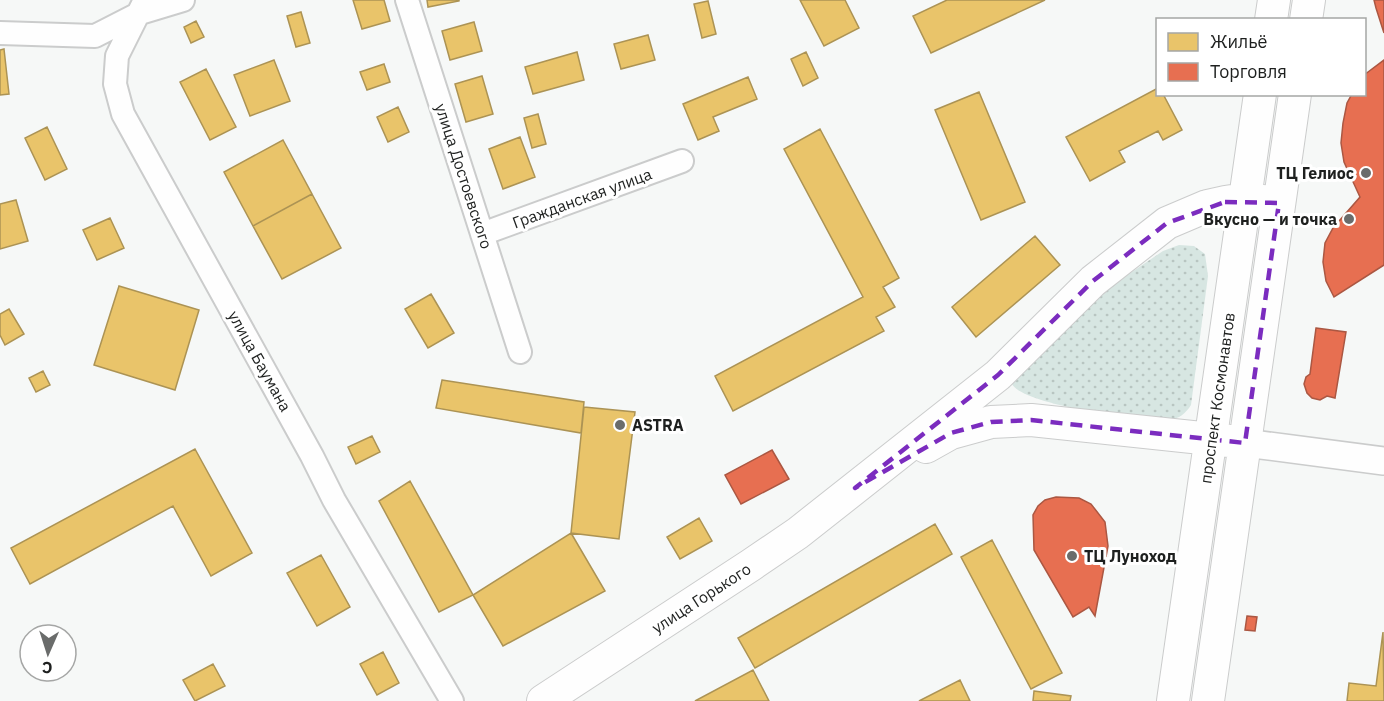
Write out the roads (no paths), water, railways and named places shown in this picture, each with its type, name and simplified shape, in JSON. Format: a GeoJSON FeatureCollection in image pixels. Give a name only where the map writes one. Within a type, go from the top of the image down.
{"type":"FeatureCollection","features":[{"type":"Feature","properties":{"kind":"main road"},"geometry":{"type":"LineString","coordinates":[[1271,18],[1274,0]]}},
{"type":"Feature","properties":{"kind":"main road"},"geometry":{"type":"LineString","coordinates":[[1306,18],[1308,0]]}},
{"type":"Feature","properties":{"kind":"main road","name":"проспект Космонавтов"},"geometry":{"type":"LineString","coordinates":[[1173,701],[1260,96]]}},
{"type":"Feature","properties":{"kind":"main road","name":"проспект Космонавтов"},"geometry":{"type":"LineString","coordinates":[[1208,701],[1295,96]]}},
{"type":"Feature","properties":{"kind":"main road"},"geometry":{"type":"LineString","coordinates":[[855,488],[998,375],[1093,281],[1167,223],[1207,206],[1245,199],[1280,203]]}},
{"type":"Feature","properties":{"kind":"main road"},"geometry":{"type":"LineString","coordinates":[[998,375],[1000,392],[1031,420]]}},
{"type":"Feature","properties":{"kind":"main road"},"geometry":{"type":"LineString","coordinates":[[855,488],[951,433],[991,422],[1031,420],[1245,443]]}},
{"type":"Feature","properties":{"kind":"main road","name":"улица Горького"},"geometry":{"type":"LineString","coordinates":[[543,701],[752,565],[798,533],[855,488]]}},
{"type":"Feature","properties":{"kind":"street"},"geometry":{"type":"LineString","coordinates":[[0,33],[95,36],[143,6],[183,0]]}},
{"type":"Feature","properties":{"kind":"street","name":"улица Достоевского"},"geometry":{"type":"LineString","coordinates":[[407,0],[520,352]]}},
{"type":"Feature","properties":{"kind":"street","name":"улица Баумана"},"geometry":{"type":"LineString","coordinates":[[143,6],[117,56],[115,84],[123,114],[334,500],[452,701]]}},
{"type":"Feature","properties":{"kind":"street","name":"Гражданская улица"},"geometry":{"type":"LineString","coordinates":[[482,234],[682,161]]}},
{"type":"Feature","properties":{"kind":"street"},"geometry":{"type":"LineString","coordinates":[[1245,443],[1384,461]]}},
{"type":"Feature","properties":{"kind":"place","name":"ТЦ Гелиос"},"geometry":{"type":"Point","coordinates":[1366,173]}},
{"type":"Feature","properties":{"kind":"place","name":"Вкусно — и точка"},"geometry":{"type":"Point","coordinates":[1349,219]}},
{"type":"Feature","properties":{"kind":"place","name":"ASTRA"},"geometry":{"type":"Point","coordinates":[620,425]}},
{"type":"Feature","properties":{"kind":"place","name":"ТЦ Луноход"},"geometry":{"type":"Point","coordinates":[1072,556]}}]}
